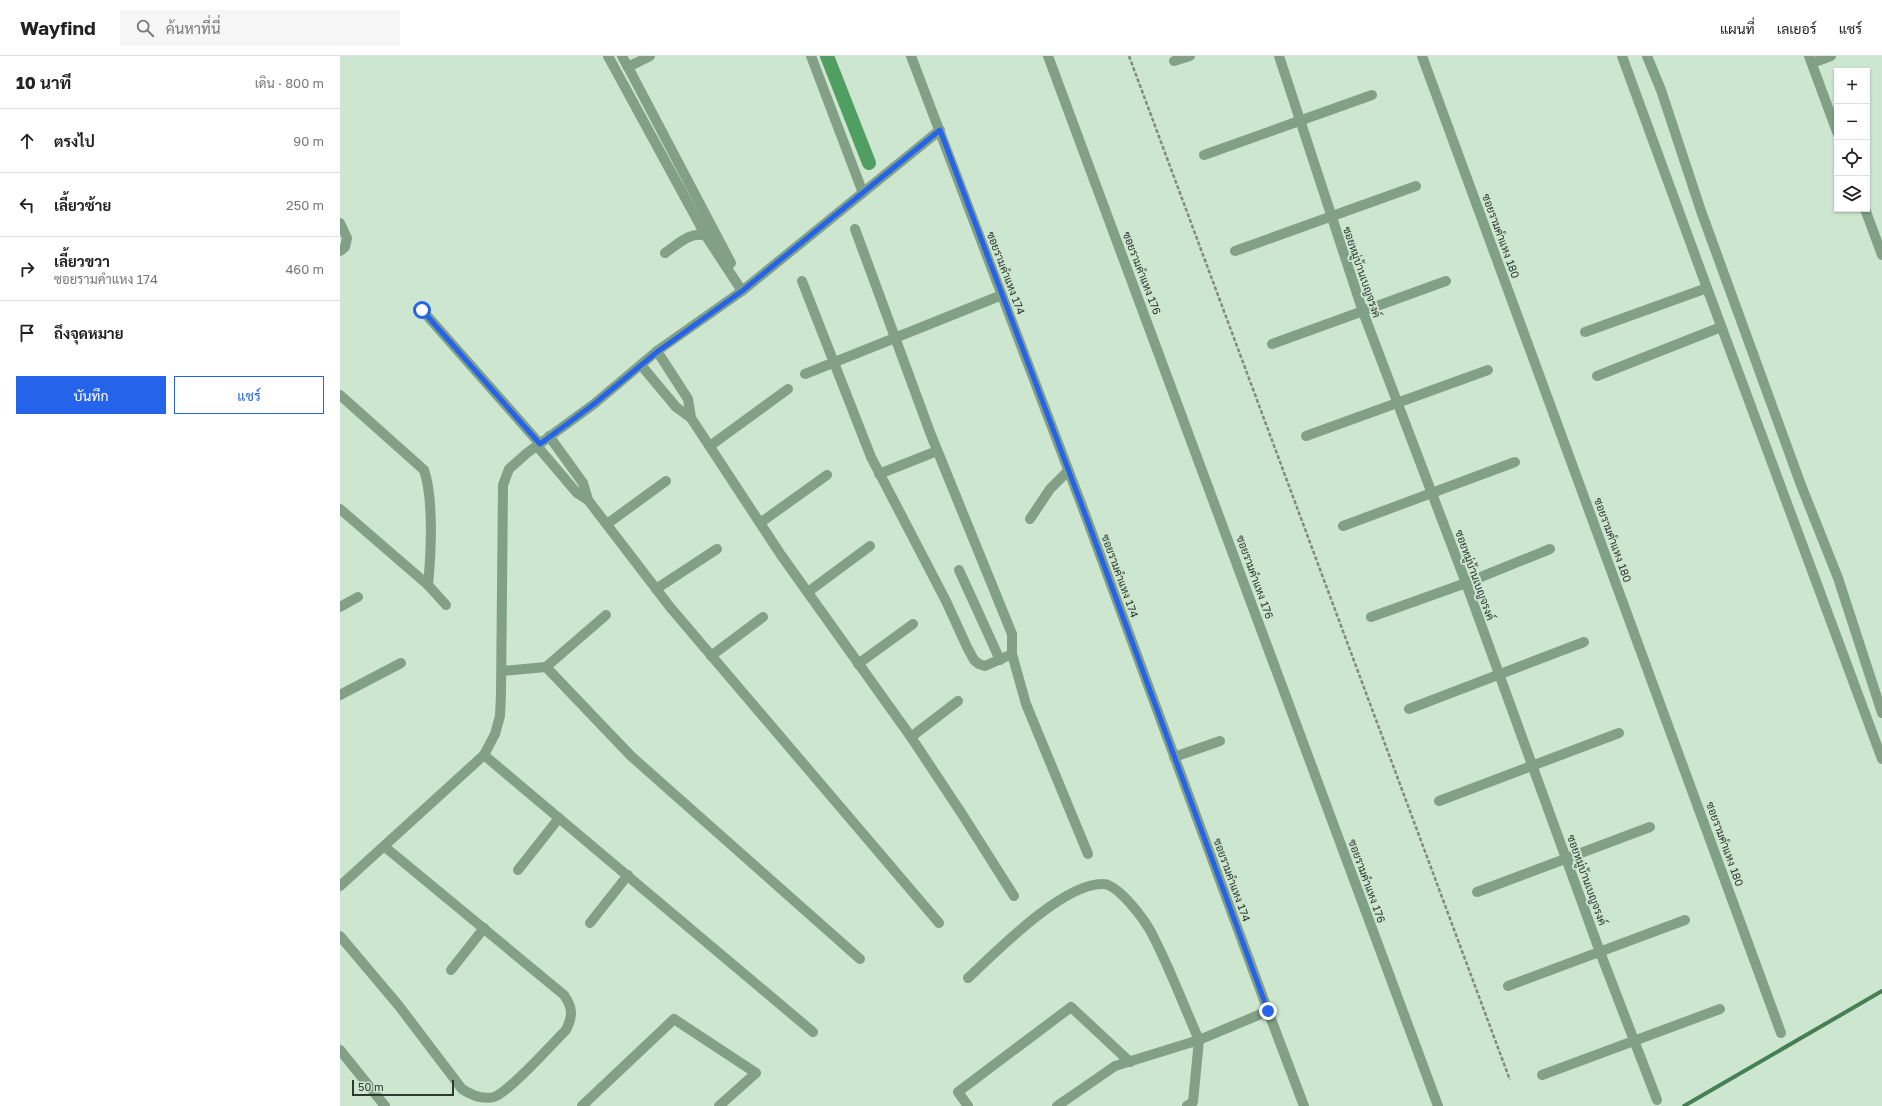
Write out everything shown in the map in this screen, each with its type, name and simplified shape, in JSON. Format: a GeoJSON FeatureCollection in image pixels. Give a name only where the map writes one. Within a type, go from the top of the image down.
{"type":"FeatureCollection","features":[{"type":"Feature","properties":{"kind":"street"},"geometry":{"type":"LineString","coordinates":[[608,56],[706,236],[742,291]]}},
{"type":"Feature","properties":{"kind":"street"},"geometry":{"type":"LineString","coordinates":[[622,56],[731,263]]}},
{"type":"Feature","properties":{"kind":"street"},"geometry":{"type":"LineString","coordinates":[[628,67],[650,56]]}},
{"type":"Feature","properties":{"kind":"street"},"geometry":{"type":"LineString","coordinates":[[811,56],[863,194]]}},
{"type":"Feature","properties":{"kind":"street","name":"ซอยรามคำแหง 174"},"geometry":{"type":"LineString","coordinates":[[911,56],[1068,471],[1304,1106]]}},
{"type":"Feature","properties":{"kind":"street","name":"ซอยรามคำแหง 176"},"geometry":{"type":"LineString","coordinates":[[1048,56],[1438,1106]]}},
{"type":"Feature","properties":{"kind":"street"},"geometry":{"type":"LineString","coordinates":[[1174,62],[1190,56]]}},
{"type":"Feature","properties":{"kind":"street","name":"ซอยหมู่บ้านเบญจรงค์"},"geometry":{"type":"LineString","coordinates":[[1279,56],[1363,312],[1466,583],[1600,952],[1657,1100]]}},
{"type":"Feature","properties":{"kind":"street","name":"ซอยรามคำแหง 180"},"geometry":{"type":"LineString","coordinates":[[1422,56],[1781,1033]]}},
{"type":"Feature","properties":{"kind":"street"},"geometry":{"type":"LineString","coordinates":[[1622,56],[1721,327],[1882,758]]}},
{"type":"Feature","properties":{"kind":"street"},"geometry":{"type":"LineString","coordinates":[[1647,56],[1661,90],[1707,225],[1801,485],[1838,578],[1882,713]]}},
{"type":"Feature","properties":{"kind":"street"},"geometry":{"type":"LineString","coordinates":[[1831,56],[1810,60],[1834,124]]}},
{"type":"Feature","properties":{"kind":"street"},"geometry":{"type":"LineString","coordinates":[[1204,155],[1372,95]]}},
{"type":"Feature","properties":{"kind":"street"},"geometry":{"type":"LineString","coordinates":[[340,886],[385,847],[484,755],[495,734],[500,716],[502,671],[503,485],[509,470],[538,445],[594,404],[657,352],[742,291],[940,130]]}},
{"type":"Feature","properties":{"kind":"street"},"geometry":{"type":"LineString","coordinates":[[1235,251],[1330,215],[1416,186]]}},
{"type":"Feature","properties":{"kind":"street"},"geometry":{"type":"LineString","coordinates":[[1866,212],[1882,255]]}},
{"type":"Feature","properties":{"kind":"street"},"geometry":{"type":"LineString","coordinates":[[340,223],[347,238],[346,246],[340,251]]}},
{"type":"Feature","properties":{"kind":"street"},"geometry":{"type":"LineString","coordinates":[[854,229],[938,451],[1012,634],[1012,654],[1026,704],[1088,854]]}},
{"type":"Feature","properties":{"kind":"street"},"geometry":{"type":"LineString","coordinates":[[665,253],[692,235],[700,234],[706,236]]}},
{"type":"Feature","properties":{"kind":"street"},"geometry":{"type":"LineString","coordinates":[[802,281],[871,457],[946,601],[974,660],[985,666],[1012,654]]}},
{"type":"Feature","properties":{"kind":"street"},"geometry":{"type":"LineString","coordinates":[[1272,344],[1446,282]]}},
{"type":"Feature","properties":{"kind":"street"},"geometry":{"type":"LineString","coordinates":[[1585,332],[1707,288]]}},
{"type":"Feature","properties":{"kind":"street"},"geometry":{"type":"LineString","coordinates":[[805,374],[834,361],[1002,295]]}},
{"type":"Feature","properties":{"kind":"street"},"geometry":{"type":"LineString","coordinates":[[422,310],[538,445],[571,487],[588,500],[656,589],[711,656],[939,923]]}},
{"type":"Feature","properties":{"kind":"street"},"geometry":{"type":"LineString","coordinates":[[1597,376],[1721,327]]}},
{"type":"Feature","properties":{"kind":"street"},"geometry":{"type":"LineString","coordinates":[[657,352],[688,399],[691,418]]}},
{"type":"Feature","properties":{"kind":"street"},"geometry":{"type":"LineString","coordinates":[[641,365],[676,407],[691,418],[808,592],[911,737],[1014,896]]}},
{"type":"Feature","properties":{"kind":"street"},"geometry":{"type":"LineString","coordinates":[[1306,436],[1488,370]]}},
{"type":"Feature","properties":{"kind":"street"},"geometry":{"type":"LineString","coordinates":[[710,446],[788,389]]}},
{"type":"Feature","properties":{"kind":"street"},"geometry":{"type":"LineString","coordinates":[[340,395],[424,470],[429,494],[430,536],[428,586]]}},
{"type":"Feature","properties":{"kind":"street"},"geometry":{"type":"LineString","coordinates":[[550,436],[583,483],[588,500]]}},
{"type":"Feature","properties":{"kind":"street"},"geometry":{"type":"LineString","coordinates":[[879,474],[938,451]]}},
{"type":"Feature","properties":{"kind":"street"},"geometry":{"type":"LineString","coordinates":[[1343,526],[1515,462]]}},
{"type":"Feature","properties":{"kind":"street"},"geometry":{"type":"LineString","coordinates":[[1030,519],[1050,489],[1068,471]]}},
{"type":"Feature","properties":{"kind":"street"},"geometry":{"type":"LineString","coordinates":[[760,522],[827,475]]}},
{"type":"Feature","properties":{"kind":"street"},"geometry":{"type":"LineString","coordinates":[[607,524],[666,481]]}},
{"type":"Feature","properties":{"kind":"street"},"geometry":{"type":"LineString","coordinates":[[340,510],[428,586],[446,605]]}},
{"type":"Feature","properties":{"kind":"street"},"geometry":{"type":"LineString","coordinates":[[808,592],[870,546]]}},
{"type":"Feature","properties":{"kind":"street"},"geometry":{"type":"LineString","coordinates":[[656,589],[717,549]]}},
{"type":"Feature","properties":{"kind":"street"},"geometry":{"type":"LineString","coordinates":[[1371,617],[1466,583],[1550,549]]}},
{"type":"Feature","properties":{"kind":"street"},"geometry":{"type":"LineString","coordinates":[[959,570],[1000,660]]}},
{"type":"Feature","properties":{"kind":"street"},"geometry":{"type":"LineString","coordinates":[[340,607],[358,597]]}},
{"type":"Feature","properties":{"kind":"street"},"geometry":{"type":"LineString","coordinates":[[502,671],[546,667],[606,615]]}},
{"type":"Feature","properties":{"kind":"street"},"geometry":{"type":"LineString","coordinates":[[711,656],[763,617]]}},
{"type":"Feature","properties":{"kind":"street"},"geometry":{"type":"LineString","coordinates":[[858,664],[913,624]]}},
{"type":"Feature","properties":{"kind":"street"},"geometry":{"type":"LineString","coordinates":[[1409,709],[1584,642]]}},
{"type":"Feature","properties":{"kind":"street"},"geometry":{"type":"LineString","coordinates":[[340,695],[401,663]]}},
{"type":"Feature","properties":{"kind":"street"},"geometry":{"type":"LineString","coordinates":[[546,667],[631,756],[860,959]]}},
{"type":"Feature","properties":{"kind":"street"},"geometry":{"type":"LineString","coordinates":[[911,737],[958,701]]}},
{"type":"Feature","properties":{"kind":"street"},"geometry":{"type":"LineString","coordinates":[[1439,802],[1619,733]]}},
{"type":"Feature","properties":{"kind":"street"},"geometry":{"type":"LineString","coordinates":[[1174,757],[1220,741]]}},
{"type":"Feature","properties":{"kind":"street"},"geometry":{"type":"LineString","coordinates":[[484,755],[813,1032]]}},
{"type":"Feature","properties":{"kind":"street"},"geometry":{"type":"LineString","coordinates":[[518,870],[559,818]]}},
{"type":"Feature","properties":{"kind":"street"},"geometry":{"type":"LineString","coordinates":[[1477,892],[1650,826]]}},
{"type":"Feature","properties":{"kind":"street"},"geometry":{"type":"LineString","coordinates":[[340,936],[399,1006],[462,1089],[476,1096],[486,1098],[494,1097],[506,1089],[566,1030],[571,1019],[572,1012],[571,1004],[564,995],[385,847]]}},
{"type":"Feature","properties":{"kind":"street"},"geometry":{"type":"LineString","coordinates":[[590,923],[628,875]]}},
{"type":"Feature","properties":{"kind":"street"},"geometry":{"type":"LineString","coordinates":[[968,978],[1041,912],[1088,886],[1104,884],[1114,888],[1130,904],[1150,931],[1199,1040],[1193,1102],[1187,1106]]}},
{"type":"Feature","properties":{"kind":"street"},"geometry":{"type":"LineString","coordinates":[[1508,986],[1685,920]]}},
{"type":"Feature","properties":{"kind":"street"},"geometry":{"type":"LineString","coordinates":[[451,970],[484,928]]}},
{"type":"Feature","properties":{"kind":"street"},"geometry":{"type":"LineString","coordinates":[[968,1106],[958,1092],[1071,1007],[1130,1062]]}},
{"type":"Feature","properties":{"kind":"street"},"geometry":{"type":"LineString","coordinates":[[1542,1075],[1720,1009]]}},
{"type":"Feature","properties":{"kind":"street"},"geometry":{"type":"LineString","coordinates":[[1057,1106],[1116,1066],[1199,1040],[1268,1011]]}},
{"type":"Feature","properties":{"kind":"street"},"geometry":{"type":"LineString","coordinates":[[582,1106],[674,1019],[756,1073],[719,1106]]}},
{"type":"Feature","properties":{"kind":"street"},"geometry":{"type":"LineString","coordinates":[[340,1050],[385,1106]]}},
{"type":"Feature","properties":{"kind":"path"},"geometry":{"type":"LineString","coordinates":[[1129,56],[1510,1080]]}},
{"type":"Feature","properties":{"kind":"waterway"},"geometry":{"type":"LineString","coordinates":[[827,56],[869,163]]}},
{"type":"Feature","properties":{"kind":"waterway"},"geometry":{"type":"LineString","coordinates":[[1684,1106],[1882,991]]}},
{"type":"Feature","properties":{"kind":"route"},"geometry":{"type":"LineString","coordinates":[[422,310],[540,444],[594,404],[657,352],[742,291],[940,130],[1085,514],[1268,1011]]}}]}
